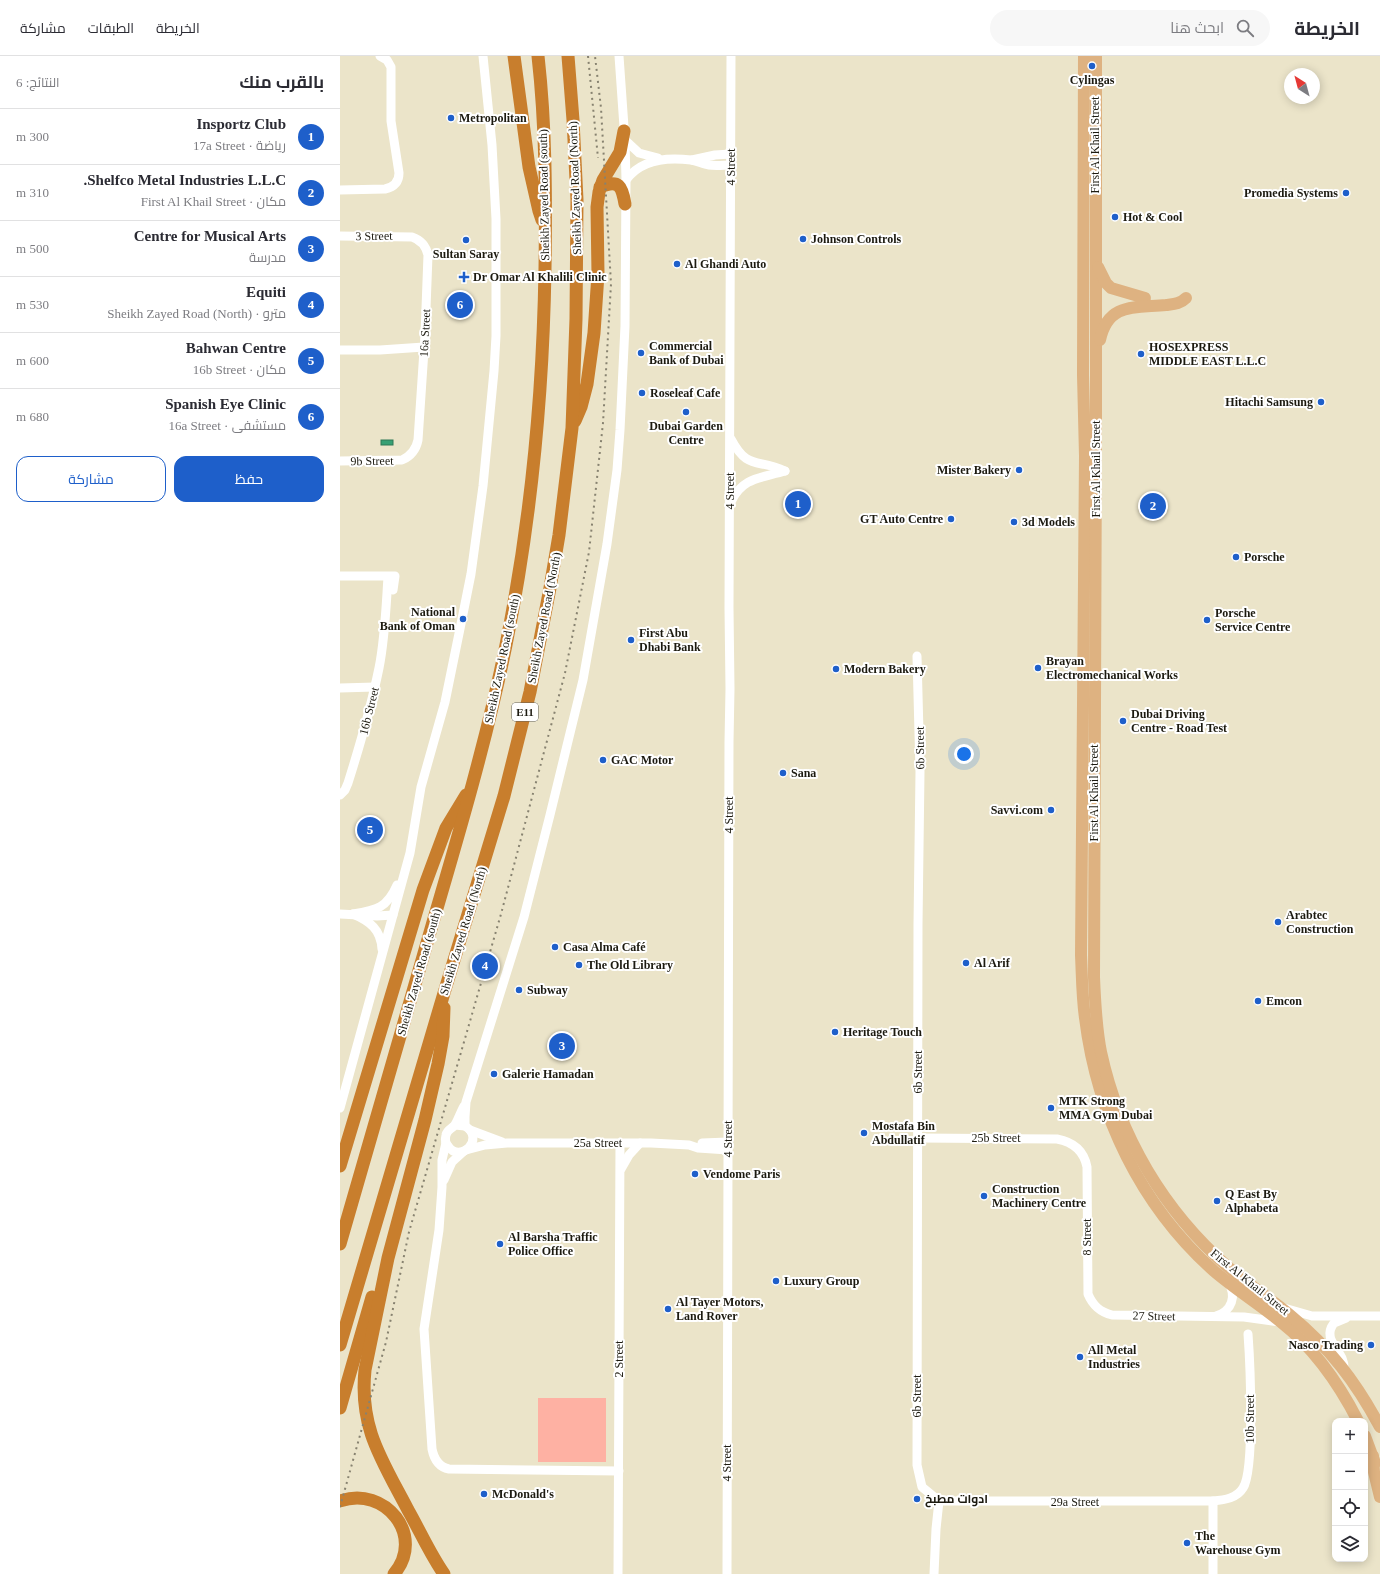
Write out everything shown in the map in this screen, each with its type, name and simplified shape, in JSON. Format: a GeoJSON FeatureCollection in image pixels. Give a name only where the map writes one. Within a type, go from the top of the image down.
{"type":"FeatureCollection","features":[{"type":"Feature","properties":{"kind":"highway"},"geometry":{"type":"LineString","coordinates":[[514,56],[529,167],[539,211],[546,229]]}},
{"type":"Feature","properties":{"kind":"highway","name":"Sheikh Zayed Road (south)"},"geometry":{"type":"LineString","coordinates":[[340,1244],[473,785],[487,732],[506,643],[528,509],[542,373],[546,229],[544,133],[538,56]]}},
{"type":"Feature","properties":{"kind":"highway","name":"Sheikh Zayed Road (North)"},"geometry":{"type":"LineString","coordinates":[[340,1345],[504,796],[530,692],[557,550],[572,428],[578,246],[576,160],[568,56]]}},
{"type":"Feature","properties":{"kind":"highway"},"geometry":{"type":"LineString","coordinates":[[572,428],[585,395],[594,333],[598,274],[598,206],[600,187],[620,152],[624,135]]}},
{"type":"Feature","properties":{"kind":"highway"},"geometry":{"type":"LineString","coordinates":[[600,187],[610,183],[618,185],[622,190],[625,204]]}},
{"type":"Feature","properties":{"kind":"highway"},"geometry":{"type":"LineString","coordinates":[[340,1166],[423,890],[446,828],[458,806],[473,785]]}},
{"type":"Feature","properties":{"kind":"highway"},"geometry":{"type":"LineString","coordinates":[[444,993],[444,1022],[440,1057],[425,1120],[388,1258],[365,1370],[364,1398],[365,1413],[379,1454],[444,1574]]}},
{"type":"Feature","properties":{"kind":"highway"},"geometry":{"type":"LineString","coordinates":[[340,1408],[377,1280],[381,1268],[388,1258]]}},
{"type":"Feature","properties":{"kind":"highway"},"geometry":{"type":"LineString","coordinates":[[340,1501],[355,1497],[373,1500],[381,1503],[394,1514],[402,1529],[405,1547],[401,1564],[394,1574]]}},
{"type":"Feature","properties":{"kind":"main road","name":"First Al Khail Street"},"geometry":{"type":"LineString","coordinates":[[1084,56],[1083,376],[1085,456],[1081,955],[1084,1017],[1092,1059],[1105,1106],[1118,1139],[1134,1172],[1154,1203],[1176,1232],[1201,1258],[1228,1282],[1281,1322],[1320,1361],[1341,1391],[1356,1418]]}},
{"type":"Feature","properties":{"kind":"main road","name":"First Al Khail Street"},"geometry":{"type":"LineString","coordinates":[[1096,56],[1094,977],[1096,1016],[1101,1051],[1110,1088],[1124,1124],[1141,1159],[1159,1190],[1180,1218],[1208,1249],[1243,1280],[1278,1305],[1302,1325],[1323,1345],[1358,1388],[1380,1427]]}},
{"type":"Feature","properties":{"kind":"main road"},"geometry":{"type":"LineString","coordinates":[[1096,263],[1104,280],[1111,288],[1145,298]]}},
{"type":"Feature","properties":{"kind":"main road"},"geometry":{"type":"LineString","coordinates":[[1096,355],[1104,326],[1114,314],[1129,308],[1180,303],[1186,298]]}},
{"type":"Feature","properties":{"kind":"main road"},"geometry":{"type":"LineString","coordinates":[[1368,1444],[1380,1475]]}},
{"type":"Feature","properties":{"kind":"main road"},"geometry":{"type":"LineString","coordinates":[[1373,1456],[1374,1472],[1380,1497]]}},
{"type":"Feature","properties":{"kind":"street"},"geometry":{"type":"LineString","coordinates":[[340,190],[385,189],[392,187],[398,179],[391,121],[390,67],[387,60],[380,56]]}},
{"type":"Feature","properties":{"kind":"street"},"geometry":{"type":"LineString","coordinates":[[340,1108],[408,861],[421,787],[445,702],[467,594],[486,456],[496,344],[496,222],[492,145],[483,56]]}},
{"type":"Feature","properties":{"kind":"street"},"geometry":{"type":"LineString","coordinates":[[619,56],[626,180],[625,326],[620,430],[612,507],[596,611],[581,687],[524,917],[466,1102],[455,1125],[447,1132],[442,1160],[439,1230],[424,1329],[432,1449],[435,1459],[442,1466],[449,1469],[619,1471]]}},
{"type":"Feature","properties":{"kind":"street","name":"4 Street"},"geometry":{"type":"LineString","coordinates":[[726,1574],[731,56]]}},
{"type":"Feature","properties":{"kind":"street"},"geometry":{"type":"LineString","coordinates":[[624,135],[636,150],[642,154],[664,159],[692,160],[715,155],[731,154]]}},
{"type":"Feature","properties":{"kind":"street"},"geometry":{"type":"LineString","coordinates":[[626,180],[634,170],[643,164],[664,159]]}},
{"type":"Feature","properties":{"kind":"street"},"geometry":{"type":"LineString","coordinates":[[692,160],[709,165],[731,165]]}},
{"type":"Feature","properties":{"kind":"street","name":"3 Street"},"geometry":{"type":"LineString","coordinates":[[340,236],[408,236]]}},
{"type":"Feature","properties":{"kind":"street","name":"16a Street"},"geometry":{"type":"LineString","coordinates":[[408,236],[421,242],[428,255],[418,440]]}},
{"type":"Feature","properties":{"kind":"street"},"geometry":{"type":"LineString","coordinates":[[340,350],[424,350]]}},
{"type":"Feature","properties":{"kind":"street"},"geometry":{"type":"LineString","coordinates":[[730,438],[739,453],[745,458],[752,462],[785,471],[748,481],[739,489],[730,504]]}},
{"type":"Feature","properties":{"kind":"street","name":"9b Street"},"geometry":{"type":"LineString","coordinates":[[340,461],[402,460],[413,453],[418,440]]}},
{"type":"Feature","properties":{"kind":"street","name":"16b Street"},"geometry":{"type":"LineString","coordinates":[[340,576],[392,576],[386,622],[369,713],[348,783],[345,790],[340,795]]}},
{"type":"Feature","properties":{"kind":"street","name":"6b Street"},"geometry":{"type":"LineString","coordinates":[[917,656],[920,772],[917,1465],[922,1487],[939,1501]]}},
{"type":"Feature","properties":{"kind":"street"},"geometry":{"type":"LineString","coordinates":[[342,688],[374,691]]}},
{"type":"Feature","properties":{"kind":"street"},"geometry":{"type":"LineString","coordinates":[[353,914],[376,910],[387,902],[393,894],[408,861]]}},
{"type":"Feature","properties":{"kind":"street"},"geometry":{"type":"LineString","coordinates":[[340,914],[377,916],[393,915]]}},
{"type":"Feature","properties":{"kind":"street"},"geometry":{"type":"LineString","coordinates":[[353,914],[369,922],[376,929],[381,938],[383,955]]}},
{"type":"Feature","properties":{"kind":"street"},"geometry":{"type":"LineString","coordinates":[[442,1187],[449,1166],[471,1145],[473,1139],[465,1117],[466,1102]]}},
{"type":"Feature","properties":{"kind":"street"},"geometry":{"type":"LineString","coordinates":[[455,1125],[468,1128]]}},
{"type":"Feature","properties":{"kind":"street","name":"25a Street"},"geometry":{"type":"LineString","coordinates":[[468,1128],[486,1137],[507,1143]]}},
{"type":"Feature","properties":{"kind":"street","name":"25b Street"},"geometry":{"type":"LineString","coordinates":[[918,1138],[1052,1139],[1063,1140],[1074,1144]]}},
{"type":"Feature","properties":{"kind":"street"},"geometry":{"type":"LineString","coordinates":[[446,1143],[451,1150],[455,1152],[465,1151]]}},
{"type":"Feature","properties":{"kind":"street","name":"25a Street"},"geometry":{"type":"LineString","coordinates":[[465,1151],[485,1145],[507,1143],[640,1143],[689,1145],[698,1143],[728,1146]]}},
{"type":"Feature","properties":{"kind":"street","name":"2 Street"},"geometry":{"type":"LineString","coordinates":[[618,1574],[620,1143]]}},
{"type":"Feature","properties":{"kind":"street"},"geometry":{"type":"LineString","coordinates":[[619,1175],[625,1160],[640,1143]]}},
{"type":"Feature","properties":{"kind":"street","name":"8 Street"},"geometry":{"type":"LineString","coordinates":[[1074,1144],[1083,1154],[1087,1167],[1088,1289],[1090,1299],[1097,1308]]}},
{"type":"Feature","properties":{"kind":"street"},"geometry":{"type":"LineString","coordinates":[[1212,1317],[1226,1311],[1232,1302],[1232,1292],[1228,1282]]}},
{"type":"Feature","properties":{"kind":"street"},"geometry":{"type":"LineString","coordinates":[[1278,1305],[1291,1311],[1312,1316],[1380,1316]]}},
{"type":"Feature","properties":{"kind":"street","name":"27 Street"},"geometry":{"type":"LineString","coordinates":[[1097,1308],[1112,1315],[1253,1317],[1281,1322]]}},
{"type":"Feature","properties":{"kind":"street"},"geometry":{"type":"LineString","coordinates":[[1344,1369],[1344,1360],[1331,1341],[1329,1333],[1332,1326],[1337,1321],[1353,1316]]}},
{"type":"Feature","properties":{"kind":"street","name":"10b Street"},"geometry":{"type":"LineString","coordinates":[[1233,1497],[1240,1492],[1245,1484],[1249,1464],[1250,1367],[1248,1334]]}},
{"type":"Feature","properties":{"kind":"street","name":"29a Street"},"geometry":{"type":"LineString","coordinates":[[939,1501],[1214,1501],[1233,1497]]}},
{"type":"Feature","properties":{"kind":"street"},"geometry":{"type":"LineString","coordinates":[[934,1574],[939,1501]]}},
{"type":"Feature","properties":{"kind":"street"},"geometry":{"type":"LineString","coordinates":[[1213,1574],[1214,1501]]}},
{"type":"Feature","properties":{"kind":"shaded area"},"geometry":{"type":"Polygon","coordinates":[[[381,440],[393,440],[393,445],[381,445],[381,440]]]}},
{"type":"Feature","properties":{"kind":"shaded area"},"geometry":{"type":"Polygon","coordinates":[[[538,1398],[606,1398],[606,1462],[538,1462],[538,1398]]]}},
{"type":"Feature","properties":{"kind":"railway"},"geometry":{"type":"LineString","coordinates":[[588,56],[598,158]]}},
{"type":"Feature","properties":{"kind":"railway"},"geometry":{"type":"LineString","coordinates":[[340,1507],[386,1342],[409,1232],[501,914],[565,673],[589,552],[603,423],[611,284],[601,108],[595,56]]}},
{"type":"Feature","properties":{"kind":"place","name":"Cylingas"},"geometry":{"type":"Point","coordinates":[1092,66]}},
{"type":"Feature","properties":{"kind":"place","name":"Metropolitan"},"geometry":{"type":"Point","coordinates":[451,118]}},
{"type":"Feature","properties":{"kind":"place","name":"Promedia Systems"},"geometry":{"type":"Point","coordinates":[1346,193]}},
{"type":"Feature","properties":{"kind":"place","name":"Hot & Cool"},"geometry":{"type":"Point","coordinates":[1115,217]}},
{"type":"Feature","properties":{"kind":"place","name":"Johnson Controls"},"geometry":{"type":"Point","coordinates":[803,239]}},
{"type":"Feature","properties":{"kind":"place","name":"Sultan Saray"},"geometry":{"type":"Point","coordinates":[466,240]}},
{"type":"Feature","properties":{"kind":"place","name":"Al Ghandi Auto"},"geometry":{"type":"Point","coordinates":[677,264]}},
{"type":"Feature","properties":{"kind":"place","name":"Dr Omar Al Khalili Clinic"},"geometry":{"type":"Point","coordinates":[464,277]}},
{"type":"Feature","properties":{"kind":"place","name":"Spanish Eye Clinic"},"geometry":{"type":"Point","coordinates":[460,305]}},
{"type":"Feature","properties":{"kind":"place","name":"Commercial Bank of Dubai"},"geometry":{"type":"Point","coordinates":[641,353]}},
{"type":"Feature","properties":{"kind":"place","name":"HOSEXPRESS MIDDLE EAST L.L.C"},"geometry":{"type":"Point","coordinates":[1141,354]}},
{"type":"Feature","properties":{"kind":"place","name":"Roseleaf Cafe"},"geometry":{"type":"Point","coordinates":[642,393]}},
{"type":"Feature","properties":{"kind":"place","name":"Hitachi Samsung"},"geometry":{"type":"Point","coordinates":[1321,402]}},
{"type":"Feature","properties":{"kind":"place","name":"Dubai Garden Centre"},"geometry":{"type":"Point","coordinates":[686,412]}},
{"type":"Feature","properties":{"kind":"place","name":"Mister Bakery"},"geometry":{"type":"Point","coordinates":[1019,470]}},
{"type":"Feature","properties":{"kind":"place","name":"Insportz Club"},"geometry":{"type":"Point","coordinates":[798,504]}},
{"type":"Feature","properties":{"kind":"place","name":"Shelfco Metal Industries L.L.C."},"geometry":{"type":"Point","coordinates":[1153,506]}},
{"type":"Feature","properties":{"kind":"place","name":"GT Auto Centre"},"geometry":{"type":"Point","coordinates":[951,519]}},
{"type":"Feature","properties":{"kind":"place","name":"3d Models"},"geometry":{"type":"Point","coordinates":[1014,522]}},
{"type":"Feature","properties":{"kind":"place","name":"Porsche"},"geometry":{"type":"Point","coordinates":[1236,557]}},
{"type":"Feature","properties":{"kind":"place","name":"National Bank of Oman"},"geometry":{"type":"Point","coordinates":[463,619]}},
{"type":"Feature","properties":{"kind":"place","name":"Porsche Service Centre"},"geometry":{"type":"Point","coordinates":[1207,620]}},
{"type":"Feature","properties":{"kind":"place","name":"First Abu Dhabi Bank"},"geometry":{"type":"Point","coordinates":[631,640]}},
{"type":"Feature","properties":{"kind":"place","name":"Brayan Electromechanical Works"},"geometry":{"type":"Point","coordinates":[1038,668]}},
{"type":"Feature","properties":{"kind":"place","name":"Modern Bakery"},"geometry":{"type":"Point","coordinates":[836,669]}},
{"type":"Feature","properties":{"kind":"place","name":"Dubai Driving Centre - Road Test"},"geometry":{"type":"Point","coordinates":[1123,721]}},
{"type":"Feature","properties":{"kind":"place","name":"GAC Motor"},"geometry":{"type":"Point","coordinates":[603,760]}},
{"type":"Feature","properties":{"kind":"place","name":"Sana"},"geometry":{"type":"Point","coordinates":[783,773]}},
{"type":"Feature","properties":{"kind":"place","name":"Savvi.com"},"geometry":{"type":"Point","coordinates":[1051,810]}},
{"type":"Feature","properties":{"kind":"place","name":"Bahwan Centre"},"geometry":{"type":"Point","coordinates":[370,830]}},
{"type":"Feature","properties":{"kind":"place","name":"Arabtec Construction"},"geometry":{"type":"Point","coordinates":[1278,922]}},
{"type":"Feature","properties":{"kind":"place","name":"Casa Alma Café"},"geometry":{"type":"Point","coordinates":[555,947]}},
{"type":"Feature","properties":{"kind":"place","name":"Al Arif"},"geometry":{"type":"Point","coordinates":[966,963]}},
{"type":"Feature","properties":{"kind":"place","name":"The Old Library"},"geometry":{"type":"Point","coordinates":[579,965]}},
{"type":"Feature","properties":{"kind":"place","name":"Equiti"},"geometry":{"type":"Point","coordinates":[485,966]}},
{"type":"Feature","properties":{"kind":"place","name":"Subway"},"geometry":{"type":"Point","coordinates":[519,990]}},
{"type":"Feature","properties":{"kind":"place","name":"Emcon"},"geometry":{"type":"Point","coordinates":[1258,1001]}},
{"type":"Feature","properties":{"kind":"place","name":"Heritage Touch"},"geometry":{"type":"Point","coordinates":[835,1032]}},
{"type":"Feature","properties":{"kind":"place","name":"Centre for Musical Arts"},"geometry":{"type":"Point","coordinates":[562,1046]}},
{"type":"Feature","properties":{"kind":"place","name":"Galerie Hamadan"},"geometry":{"type":"Point","coordinates":[494,1074]}},
{"type":"Feature","properties":{"kind":"place","name":"MTK Strong MMA Gym Dubai"},"geometry":{"type":"Point","coordinates":[1051,1108]}},
{"type":"Feature","properties":{"kind":"place","name":"Mostafa Bin Abdullatif"},"geometry":{"type":"Point","coordinates":[864,1133]}},
{"type":"Feature","properties":{"kind":"place","name":"Vendome Paris"},"geometry":{"type":"Point","coordinates":[695,1174]}},
{"type":"Feature","properties":{"kind":"place","name":"Construction Machinery Centre"},"geometry":{"type":"Point","coordinates":[984,1196]}},
{"type":"Feature","properties":{"kind":"place","name":"Q East By Alphabeta"},"geometry":{"type":"Point","coordinates":[1217,1201]}},
{"type":"Feature","properties":{"kind":"place","name":"Al Barsha Traffic Police Office"},"geometry":{"type":"Point","coordinates":[500,1244]}},
{"type":"Feature","properties":{"kind":"place","name":"Luxury Group"},"geometry":{"type":"Point","coordinates":[776,1281]}},
{"type":"Feature","properties":{"kind":"place","name":"Al Tayer Motors, Land Rover"},"geometry":{"type":"Point","coordinates":[668,1309]}},
{"type":"Feature","properties":{"kind":"place","name":"Nasco Trading"},"geometry":{"type":"Point","coordinates":[1371,1345]}},
{"type":"Feature","properties":{"kind":"place","name":"All Metal Industries"},"geometry":{"type":"Point","coordinates":[1080,1357]}},
{"type":"Feature","properties":{"kind":"place","name":"McDonald's"},"geometry":{"type":"Point","coordinates":[484,1494]}},
{"type":"Feature","properties":{"kind":"place","name":"ادوات مطبخ"},"geometry":{"type":"Point","coordinates":[917,1499]}},
{"type":"Feature","properties":{"kind":"place","name":"The Warehouse Gym"},"geometry":{"type":"Point","coordinates":[1187,1543]}}]}
